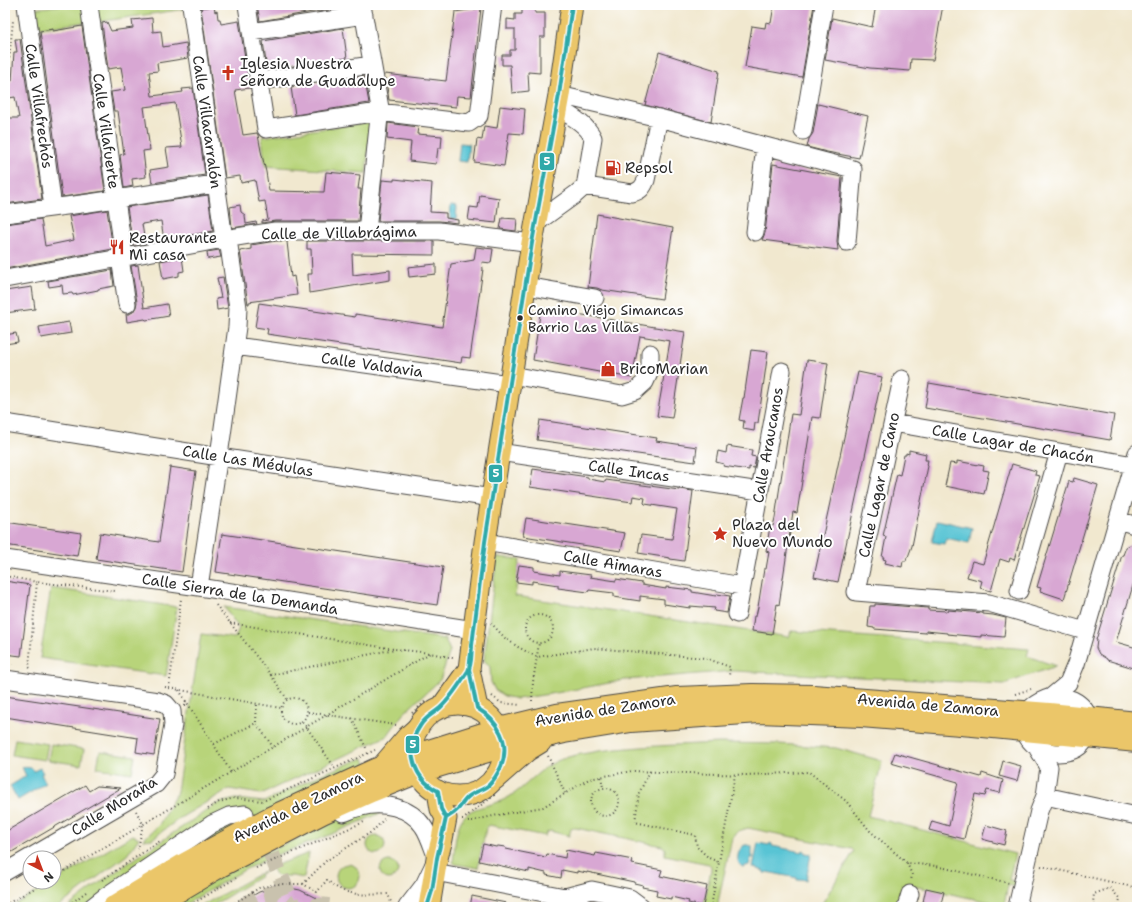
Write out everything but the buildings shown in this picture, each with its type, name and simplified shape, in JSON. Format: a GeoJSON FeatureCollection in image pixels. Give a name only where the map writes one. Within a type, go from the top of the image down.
{"type":"FeatureCollection","features":[{"type":"Feature","properties":{"kind":"highway","name":"Avenida de Zamora"},"geometry":{"type":"LineString","coordinates":[[151,907],[220,866],[322,813],[370,791],[415,764],[502,737],[557,715],[670,699],[752,695],[813,696],[1029,730]]}},
{"type":"Feature","properties":{"kind":"highway","name":"Avenida de Zamora"},"geometry":{"type":"LineString","coordinates":[[502,737],[549,746],[564,732],[631,722],[679,717],[759,712],[861,716],[1029,730],[1085,719],[1137,723]]}},
{"type":"Feature","properties":{"kind":"highway","name":"Avenida de Zamora"},"geometry":{"type":"LineString","coordinates":[[1085,719],[1137,741]]}},
{"type":"Feature","properties":{"kind":"highway"},"geometry":{"type":"LineString","coordinates":[[381,757],[408,737],[409,724]]}},
{"type":"Feature","properties":{"kind":"highway"},"geometry":{"type":"LineString","coordinates":[[498,785],[527,750],[549,746]]}},
{"type":"Feature","properties":{"kind":"highway","name":"Avenida de Zamora"},"geometry":{"type":"LineString","coordinates":[[114,907],[185,864],[381,757],[415,764]]}},
{"type":"Feature","properties":{"kind":"main road"},"geometry":{"type":"LineString","coordinates":[[436,702],[450,705],[460,704],[477,708],[485,712],[493,719],[502,737],[504,755],[498,785],[489,785],[469,795],[453,796],[438,791],[428,785],[415,764],[409,724],[423,721],[430,714],[436,702],[483,626],[485,542],[532,243],[558,101],[572,5]]}},
{"type":"Feature","properties":{"kind":"main road"},"geometry":{"type":"LineString","coordinates":[[461,663],[477,708]]}},
{"type":"Feature","properties":{"kind":"main road"},"geometry":{"type":"LineString","coordinates":[[438,791],[440,809],[455,818]]}},
{"type":"Feature","properties":{"kind":"main road"},"geometry":{"type":"LineString","coordinates":[[432,887],[442,839],[455,818],[456,811],[469,795]]}},
{"type":"Feature","properties":{"kind":"street","name":"Calle Villafrechós"},"geometry":{"type":"LineString","coordinates":[[26,5],[53,208]]}},
{"type":"Feature","properties":{"kind":"street","name":"Calle Villafuerte"},"geometry":{"type":"LineString","coordinates":[[89,5],[116,199],[127,304]]}},
{"type":"Feature","properties":{"kind":"street","name":"Calle Villacarralón"},"geometry":{"type":"LineString","coordinates":[[190,5],[216,184],[238,308],[235,346],[199,587]]}},
{"type":"Feature","properties":{"kind":"street"},"geometry":{"type":"LineString","coordinates":[[247,5],[266,129],[379,112],[469,122],[479,116],[493,5]]}},
{"type":"Feature","properties":{"kind":"street"},"geometry":{"type":"LineString","coordinates":[[803,131],[824,5]]}},
{"type":"Feature","properties":{"kind":"street"},"geometry":{"type":"LineString","coordinates":[[251,32],[363,10],[380,108],[367,231]]}},
{"type":"Feature","properties":{"kind":"street"},"geometry":{"type":"LineString","coordinates":[[259,81],[372,65]]}},
{"type":"Feature","properties":{"kind":"street"},"geometry":{"type":"LineString","coordinates":[[558,101],[659,118],[853,169],[847,242]]}},
{"type":"Feature","properties":{"kind":"street"},"geometry":{"type":"LineString","coordinates":[[536,223],[585,186],[593,138],[590,132],[558,101]]}},
{"type":"Feature","properties":{"kind":"street"},"geometry":{"type":"LineString","coordinates":[[585,186],[632,193],[639,191],[646,180],[659,118]]}},
{"type":"Feature","properties":{"kind":"street"},"geometry":{"type":"LineString","coordinates":[[754,232],[765,146]]}},
{"type":"Feature","properties":{"kind":"street"},"geometry":{"type":"LineString","coordinates":[[5,214],[216,184]]}},
{"type":"Feature","properties":{"kind":"street","name":"Calle de Villabrágima"},"geometry":{"type":"LineString","coordinates":[[5,279],[275,231],[439,231],[532,243]]}},
{"type":"Feature","properties":{"kind":"street"},"geometry":{"type":"LineString","coordinates":[[526,286],[595,298]]}},
{"type":"Feature","properties":{"kind":"street","name":"Calle Valdavia"},"geometry":{"type":"LineString","coordinates":[[235,346],[622,395],[635,391],[645,382],[650,371],[650,354]]}},
{"type":"Feature","properties":{"kind":"street","name":"Calle Araucanos"},"geometry":{"type":"LineString","coordinates":[[737,614],[782,371]]}},
{"type":"Feature","properties":{"kind":"street","name":"Calle Lagar de Cano"},"geometry":{"type":"LineString","coordinates":[[902,379],[856,592],[989,603],[1085,631]]}},
{"type":"Feature","properties":{"kind":"street","name":"Calle Las Médulas"},"geometry":{"type":"LineString","coordinates":[[5,423],[492,498]]}},
{"type":"Feature","properties":{"kind":"street","name":"Calle Lagar de Chacón"},"geometry":{"type":"LineString","coordinates":[[892,423],[1059,452],[1135,459]]}},
{"type":"Feature","properties":{"kind":"street","name":"Calle Incas"},"geometry":{"type":"LineString","coordinates":[[499,452],[760,491]]}},
{"type":"Feature","properties":{"kind":"street"},"geometry":{"type":"LineString","coordinates":[[1019,591],[1059,452]]}},
{"type":"Feature","properties":{"kind":"street"},"geometry":{"type":"LineString","coordinates":[[1050,767],[1029,730],[1032,707],[1037,703],[1051,697],[1068,683],[1076,664],[1135,459]]}},
{"type":"Feature","properties":{"kind":"street"},"geometry":{"type":"LineString","coordinates":[[1118,520],[1137,526]]}},
{"type":"Feature","properties":{"kind":"street","name":"Calle Aimaras"},"geometry":{"type":"LineString","coordinates":[[485,542],[742,586]]}},
{"type":"Feature","properties":{"kind":"street","name":"Calle Sierra de la Demanda"},"geometry":{"type":"LineString","coordinates":[[5,559],[483,626]]}},
{"type":"Feature","properties":{"kind":"street","name":"Calle Moraña"},"geometry":{"type":"LineString","coordinates":[[5,679],[158,701],[166,704],[172,712],[173,725],[164,774],[156,784],[5,872]]}},
{"type":"Feature","properties":{"kind":"street"},"geometry":{"type":"LineString","coordinates":[[1029,730],[1051,752],[1068,752],[1082,744],[1085,719],[1068,683]]}},
{"type":"Feature","properties":{"kind":"street"},"geometry":{"type":"LineString","coordinates":[[1051,697],[1072,700],[1085,719]]}},
{"type":"Feature","properties":{"kind":"street"},"geometry":{"type":"LineString","coordinates":[[1025,906],[1022,886],[1039,811],[1045,796],[1050,767],[1060,753]]}},
{"type":"Feature","properties":{"kind":"street"},"geometry":{"type":"LineString","coordinates":[[1045,796],[1137,816]]}},
{"type":"Feature","properties":{"kind":"street"},"geometry":{"type":"LineString","coordinates":[[279,835],[324,821],[361,806],[374,805],[398,808],[413,816],[423,826],[432,887]]}},
{"type":"Feature","properties":{"kind":"street"},"geometry":{"type":"LineString","coordinates":[[92,907],[212,824],[229,816],[245,814]]}},
{"type":"Feature","properties":{"kind":"street"},"geometry":{"type":"LineString","coordinates":[[407,907],[418,895],[424,885],[432,887],[564,897],[592,890],[630,898],[642,907]]}},
{"type":"Feature","properties":{"kind":"path"},"geometry":{"type":"LineString","coordinates":[[5,101],[13,18]]}},
{"type":"Feature","properties":{"kind":"path"},"geometry":{"type":"LineString","coordinates":[[5,576],[37,582],[121,591]]}},
{"type":"Feature","properties":{"kind":"path"},"geometry":{"type":"LineString","coordinates":[[37,582],[29,668],[37,669]]}},
{"type":"Feature","properties":{"kind":"path"},"geometry":{"type":"LineString","coordinates":[[169,688],[181,598]]}},
{"type":"Feature","properties":{"kind":"path"},"geometry":{"type":"LineString","coordinates":[[213,602],[271,675],[287,700]]}},
{"type":"Feature","properties":{"kind":"path"},"geometry":{"type":"LineString","coordinates":[[541,615],[545,616],[552,622],[553,631],[549,639],[545,642],[539,643],[532,641],[528,637],[526,633],[526,624],[532,617],[541,615]]}},
{"type":"Feature","properties":{"kind":"path"},"geometry":{"type":"LineString","coordinates":[[230,623],[395,649],[430,653],[461,663]]}},
{"type":"Feature","properties":{"kind":"path"},"geometry":{"type":"LineString","coordinates":[[483,626],[537,657],[594,648],[705,658],[730,667],[729,676]]}},
{"type":"Feature","properties":{"kind":"path"},"geometry":{"type":"LineString","coordinates":[[532,701],[533,682],[539,643]]}},
{"type":"Feature","properties":{"kind":"path"},"geometry":{"type":"LineString","coordinates":[[271,675],[395,649]]}},
{"type":"Feature","properties":{"kind":"path"},"geometry":{"type":"LineString","coordinates":[[62,872],[430,653]]}},
{"type":"Feature","properties":{"kind":"path"},"geometry":{"type":"LineString","coordinates":[[160,687],[281,708]]}},
{"type":"Feature","properties":{"kind":"path"},"geometry":{"type":"LineString","coordinates":[[179,690],[231,772]]}},
{"type":"Feature","properties":{"kind":"path"},"geometry":{"type":"LineString","coordinates":[[296,698],[303,701],[308,708],[308,712],[303,722],[295,725],[287,722],[282,716],[281,708],[287,700],[296,698]]}},
{"type":"Feature","properties":{"kind":"path"},"geometry":{"type":"LineString","coordinates":[[308,712],[409,724],[414,711],[436,702]]}},
{"type":"Feature","properties":{"kind":"path"},"geometry":{"type":"LineString","coordinates":[[257,704],[256,723],[273,747]]}},
{"type":"Feature","properties":{"kind":"path"},"geometry":{"type":"LineString","coordinates":[[352,718],[367,750]]}},
{"type":"Feature","properties":{"kind":"path"},"geometry":{"type":"LineString","coordinates":[[303,722],[333,765]]}},
{"type":"Feature","properties":{"kind":"path"},"geometry":{"type":"LineString","coordinates":[[214,745],[256,723]]}},
{"type":"Feature","properties":{"kind":"path"},"geometry":{"type":"LineString","coordinates":[[549,746],[565,793]]}},
{"type":"Feature","properties":{"kind":"path","name":"Avenida de Zamora"},"geometry":{"type":"LineString","coordinates":[[206,810],[219,802],[235,798],[263,801],[381,757]]}},
{"type":"Feature","properties":{"kind":"path"},"geometry":{"type":"LineString","coordinates":[[468,822],[543,807],[589,779],[632,771],[735,775],[809,772],[846,801],[870,831],[907,863],[912,875],[908,900]]}},
{"type":"Feature","properties":{"kind":"path"},"geometry":{"type":"LineString","coordinates":[[650,771],[639,793],[635,822],[695,834],[697,847],[709,858],[718,862]]}},
{"type":"Feature","properties":{"kind":"path"},"geometry":{"type":"LineString","coordinates":[[711,907],[735,775]]}},
{"type":"Feature","properties":{"kind":"path"},"geometry":{"type":"LineString","coordinates":[[601,776],[603,787]]}},
{"type":"Feature","properties":{"kind":"path"},"geometry":{"type":"LineString","coordinates":[[455,818],[473,811],[498,785]]}},
{"type":"Feature","properties":{"kind":"path"},"geometry":{"type":"LineString","coordinates":[[603,787],[616,792],[619,802],[616,810],[608,816],[599,815],[595,812],[591,804],[592,795],[598,789],[603,787]]}},
{"type":"Feature","properties":{"kind":"path"},"geometry":{"type":"LineString","coordinates":[[135,810],[143,824],[138,849]]}},
{"type":"Feature","properties":{"kind":"path"},"geometry":{"type":"LineString","coordinates":[[303,884],[326,861],[373,831],[388,816]]}},
{"type":"Feature","properties":{"kind":"path"},"geometry":{"type":"LineString","coordinates":[[255,868],[370,820]]}},
{"type":"Feature","properties":{"kind":"path"},"geometry":{"type":"LineString","coordinates":[[98,883],[161,840]]}},
{"type":"Feature","properties":{"kind":"path"},"geometry":{"type":"LineString","coordinates":[[907,863],[936,866],[1022,886]]}},
{"type":"Feature","properties":{"kind":"path"},"geometry":{"type":"LineString","coordinates":[[1040,866],[1137,888]]}},
{"type":"Feature","properties":{"kind":"path"},"geometry":{"type":"LineString","coordinates":[[187,907],[241,875]]}},
{"type":"Feature","properties":{"kind":"path"},"geometry":{"type":"LineString","coordinates":[[228,907],[264,887],[277,884],[303,884],[317,892],[327,880],[340,890],[352,894],[388,894],[393,907]]}},
{"type":"Feature","properties":{"kind":"path"},"geometry":{"type":"LineString","coordinates":[[1110,888],[1112,882]]}},
{"type":"Feature","properties":{"kind":"path"},"geometry":{"type":"LineString","coordinates":[[66,907],[92,888]]}},
{"type":"Feature","properties":{"kind":"path"},"geometry":{"type":"LineString","coordinates":[[1097,907],[1093,903],[1094,894],[1110,888]]}},
{"type":"Feature","properties":{"kind":"path"},"geometry":{"type":"LineString","coordinates":[[1110,888],[1120,899],[1118,907]]}},
{"type":"Feature","properties":{"kind":"path"},"geometry":{"type":"LineString","coordinates":[[5,905],[31,890]]}},
{"type":"Feature","properties":{"kind":"path"},"geometry":{"type":"LineString","coordinates":[[1025,906],[1042,907]]}},
{"type":"Feature","properties":{"kind":"green space"},"geometry":{"type":"Polygon","coordinates":[[[63,5],[84,5],[86,22],[35,29],[32,9],[63,5]]]}},
{"type":"Feature","properties":{"kind":"green space"},"geometry":{"type":"Polygon","coordinates":[[[95,5],[185,5],[185,9],[97,22],[95,5]]]}},
{"type":"Feature","properties":{"kind":"green space"},"geometry":{"type":"Polygon","coordinates":[[[371,122],[366,173],[265,166],[262,137],[371,122]]]}},
{"type":"Feature","properties":{"kind":"green space"},"geometry":{"type":"Polygon","coordinates":[[[497,557],[520,559],[515,596],[789,637],[791,631],[1029,649],[1027,656],[1056,666],[1004,684],[734,671],[625,680],[517,699],[504,696],[495,690],[491,682],[490,667],[484,660],[497,557]]]}},
{"type":"Feature","properties":{"kind":"green space"},"geometry":{"type":"Polygon","coordinates":[[[51,588],[177,607],[166,676],[40,658],[51,588]]]}},
{"type":"Feature","properties":{"kind":"green space"},"geometry":{"type":"Polygon","coordinates":[[[224,607],[445,639],[450,651],[440,680],[403,714],[387,736],[261,794],[229,789],[180,818],[152,839],[143,840],[159,825],[177,792],[201,634],[235,638],[239,628],[224,607]]]}},
{"type":"Feature","properties":{"kind":"green space"},"geometry":{"type":"Polygon","coordinates":[[[15,739],[48,744],[45,760],[12,755],[15,739]]]}},
{"type":"Feature","properties":{"kind":"green space"},"geometry":{"type":"Polygon","coordinates":[[[720,743],[779,744],[836,748],[882,761],[868,816],[1015,854],[1009,880],[1018,882],[1017,887],[1008,885],[1004,905],[909,884],[895,907],[820,907],[854,851],[852,849],[748,828],[738,831],[732,838],[718,902],[719,907],[703,907],[711,870],[711,866],[709,864],[665,855],[665,848],[662,846],[576,828],[571,829],[569,836],[550,831],[546,833],[545,836],[489,825],[486,828],[478,868],[455,864],[453,862],[457,831],[463,818],[468,813],[509,797],[543,769],[555,762],[571,756],[614,749],[720,743]]]}},
{"type":"Feature","properties":{"kind":"green space"},"geometry":{"type":"Polygon","coordinates":[[[51,744],[84,749],[81,765],[48,760],[51,744]]]}},
{"type":"Feature","properties":{"kind":"green space"},"geometry":{"type":"Polygon","coordinates":[[[100,751],[135,756],[132,773],[97,768],[100,751]]]}},
{"type":"Feature","properties":{"kind":"green space"},"geometry":{"type":"Polygon","coordinates":[[[363,758],[367,765],[143,881],[245,810],[85,907],[68,907],[103,880],[215,805],[236,799],[264,802],[322,774],[363,758]]]}},
{"type":"Feature","properties":{"kind":"green space"},"geometry":{"type":"Polygon","coordinates":[[[367,809],[383,812],[315,841],[281,853],[246,869],[181,907],[165,907],[248,861],[339,819],[367,809]]]}},
{"type":"Feature","properties":{"kind":"green space"},"geometry":{"type":"Polygon","coordinates":[[[133,835],[139,838],[127,855],[58,907],[11,907],[40,890],[62,890],[62,877],[133,835]]]}},
{"type":"Feature","properties":{"kind":"green space"},"geometry":{"type":"Polygon","coordinates":[[[376,836],[380,837],[384,841],[384,849],[380,853],[376,854],[372,853],[368,849],[367,845],[368,841],[372,837],[376,836]]]}},
{"type":"Feature","properties":{"kind":"green space"},"geometry":{"type":"Polygon","coordinates":[[[309,853],[304,878],[277,876],[272,868],[260,874],[261,876],[210,907],[204,907],[203,905],[272,867],[309,853]]]}},
{"type":"Feature","properties":{"kind":"green space"},"geometry":{"type":"Polygon","coordinates":[[[385,861],[393,861],[398,866],[396,877],[393,879],[385,879],[380,874],[380,866],[385,861]]]}},
{"type":"Feature","properties":{"kind":"green space"},"geometry":{"type":"Polygon","coordinates":[[[348,864],[356,868],[360,876],[356,884],[348,888],[340,884],[336,876],[340,868],[348,864]]]}},
{"type":"Feature","properties":{"kind":"water"},"geometry":{"type":"Polygon","coordinates":[[[460,143],[469,144],[467,162],[458,161],[460,143]]]}},
{"type":"Feature","properties":{"kind":"water"},"geometry":{"type":"Polygon","coordinates":[[[451,205],[457,206],[456,219],[450,218],[451,205]]]}},
{"type":"Feature","properties":{"kind":"water"},"geometry":{"type":"Polygon","coordinates":[[[937,520],[972,528],[969,543],[946,538],[944,544],[932,542],[937,520]]]}},
{"type":"Feature","properties":{"kind":"water"},"geometry":{"type":"Polygon","coordinates":[[[22,767],[32,768],[34,771],[40,768],[43,773],[41,774],[46,783],[18,800],[10,786],[26,776],[22,767]]]}},
{"type":"Feature","properties":{"kind":"water"},"geometry":{"type":"Polygon","coordinates":[[[758,843],[769,845],[770,843],[772,846],[802,852],[803,850],[805,853],[811,854],[806,880],[797,880],[797,878],[767,872],[764,873],[764,871],[753,867],[758,843]]]}},
{"type":"Feature","properties":{"kind":"water"},"geometry":{"type":"Polygon","coordinates":[[[745,845],[752,847],[753,858],[751,858],[749,865],[743,867],[740,865],[738,856],[740,849],[745,845]]]}},
{"type":"Feature","properties":{"kind":"tunnel"},"geometry":{"type":"LineString","coordinates":[[262,831],[293,907]]}},
{"type":"Feature","properties":{"kind":"tunnel"},"geometry":{"type":"LineString","coordinates":[[242,907],[259,897],[276,893],[292,907]]}},
{"type":"Feature","properties":{"kind":"tunnel"},"geometry":{"type":"LineString","coordinates":[[312,907],[331,907]]}},
{"type":"Feature","properties":{"kind":"transit line","name":"5"},"geometry":{"type":"LineString","coordinates":[[427,907],[432,891],[437,858],[446,818],[454,813],[470,795],[484,789],[489,785],[499,772],[504,758],[501,733],[491,719],[477,708],[469,669],[485,542],[532,243],[559,95],[572,5]]}},
{"type":"Feature","properties":{"kind":"transit line","name":"5"},"geometry":{"type":"LineString","coordinates":[[439,850],[446,818],[441,809],[438,791],[423,779],[414,763],[412,754],[413,744],[415,735],[422,723],[448,700],[468,671],[471,662],[472,647]]}},
{"type":"Feature","properties":{"kind":"place","name":"Iglesia Nuestra Señora de Guadalupe"},"geometry":{"type":"Point","coordinates":[228,73]}},
{"type":"Feature","properties":{"kind":"place","name":"Repsol"},"geometry":{"type":"Point","coordinates":[613,168]}},
{"type":"Feature","properties":{"kind":"place","name":"Restaurante Mi casa"},"geometry":{"type":"Point","coordinates":[117,247]}},
{"type":"Feature","properties":{"kind":"place","name":"Camino Viejo Simancas Barrio Las Villas"},"geometry":{"type":"Point","coordinates":[520,318]}},
{"type":"Feature","properties":{"kind":"place","name":"BricoMarian"},"geometry":{"type":"Point","coordinates":[608,369]}},
{"type":"Feature","properties":{"kind":"place","name":"Plaza del Nuevo Mundo"},"geometry":{"type":"Point","coordinates":[720,534]}}]}
